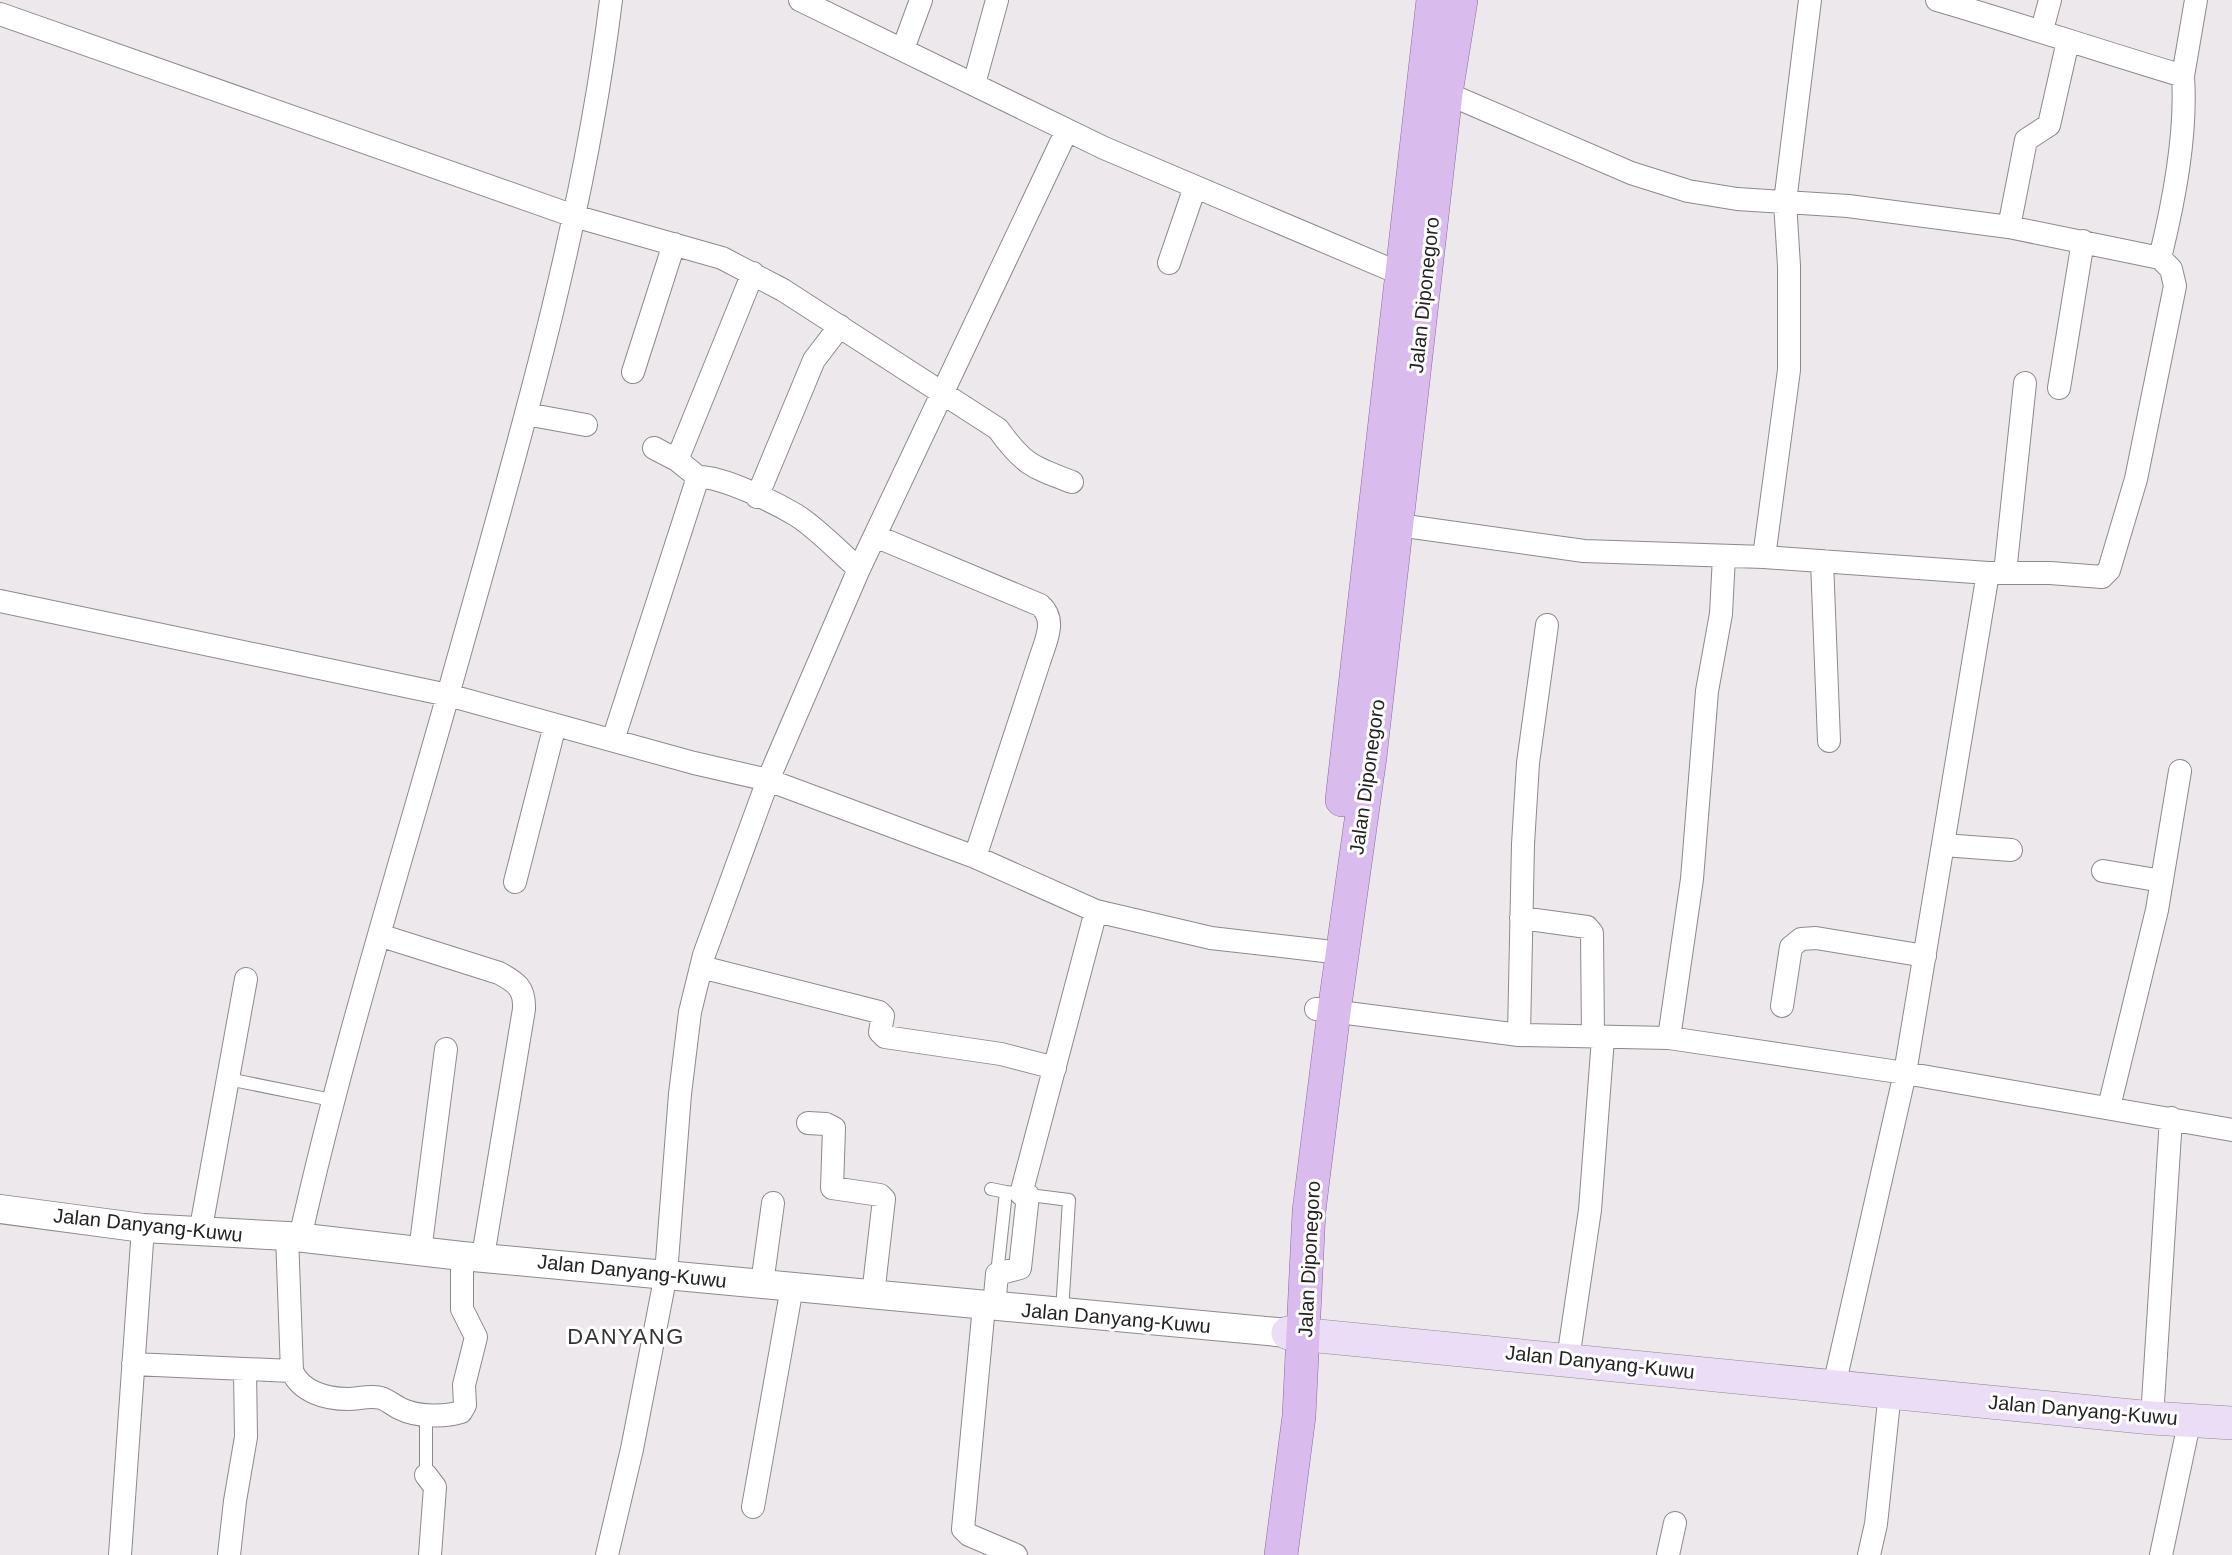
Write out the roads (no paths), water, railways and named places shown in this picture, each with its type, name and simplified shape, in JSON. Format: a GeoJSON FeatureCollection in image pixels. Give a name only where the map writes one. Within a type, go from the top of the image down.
{"type":"FeatureCollection","features":[{"type":"Feature","properties":{"kind":"main road","name":"Jalan Diponegoro"},"geometry":{"type":"LineString","coordinates":[[1325,1010],[1324,951],[1386,524],[1413,279],[1433,0]]}},
{"type":"Feature","properties":{"kind":"main road","name":"Jalan Diponegoro"},"geometry":{"type":"LineString","coordinates":[[1413,279],[1461,0]]}},
{"type":"Feature","properties":{"kind":"main road","name":"Jalan Diponegoro"},"geometry":{"type":"LineString","coordinates":[[1281,1555],[1299,1416],[1296,1333],[1302,1123],[1325,1010],[1370,757],[1386,524]]}},
{"type":"Feature","properties":{"kind":"main road","name":"Jalan Diponegoro"},"geometry":{"type":"LineString","coordinates":[[1265,1555],[1296,1333]]}},
{"type":"Feature","properties":{"kind":"main road","name":"Jalan Danyang-Kuwu"},"geometry":{"type":"LineString","coordinates":[[1296,1333],[2152,1418],[2232,1423]]}},
{"type":"Feature","properties":{"kind":"street"},"geometry":{"type":"LineString","coordinates":[[379,935],[499,973],[512,980],[523,992],[524,1009],[462,1309],[477,1337],[465,1385],[465,1405],[461,1412],[455,1414],[404,1411],[381,1398],[346,1399],[316,1394],[299,1384],[292,1371],[293,1237],[526,414],[574,216],[606,47],[611,0]]}},
{"type":"Feature","properties":{"kind":"street"},"geometry":{"type":"LineString","coordinates":[[801,0],[1067,130],[1413,279]]}},
{"type":"Feature","properties":{"kind":"street"},"geometry":{"type":"LineString","coordinates":[[903,49],[921,0]]}},
{"type":"Feature","properties":{"kind":"street"},"geometry":{"type":"LineString","coordinates":[[974,84],[997,0]]}},
{"type":"Feature","properties":{"kind":"street"},"geometry":{"type":"LineString","coordinates":[[1764,557],[1789,370],[1789,266],[1785,202],[1810,0]]}},
{"type":"Feature","properties":{"kind":"street"},"geometry":{"type":"LineString","coordinates":[[1937,0],[2042,30],[2068,41],[2183,76]]}},
{"type":"Feature","properties":{"kind":"street"},"geometry":{"type":"LineString","coordinates":[[2042,30],[2050,0]]}},
{"type":"Feature","properties":{"kind":"street"},"geometry":{"type":"LineString","coordinates":[[2160,258],[2177,169],[2184,97],[2183,76],[2196,0]]}},
{"type":"Feature","properties":{"kind":"street"},"geometry":{"type":"LineString","coordinates":[[0,14],[574,216],[722,258],[753,273],[840,326],[999,429],[1015,453],[1034,467],[1072,482]]}},
{"type":"Feature","properties":{"kind":"street"},"geometry":{"type":"LineString","coordinates":[[2009,227],[2023,147],[2034,132],[2049,125],[2068,41]]}},
{"type":"Feature","properties":{"kind":"street"},"geometry":{"type":"LineString","coordinates":[[1386,524],[1584,551],[1764,557],[1997,573],[2102,577],[2106,575],[2136,479],[2175,286],[2171,269],[2160,258],[2083,241],[2009,227],[1848,206],[1737,199],[1688,191],[1631,173],[1446,93]]}},
{"type":"Feature","properties":{"kind":"street"},"geometry":{"type":"LineString","coordinates":[[607,1555],[632,1449],[666,1274],[680,1094],[690,1011],[701,967],[768,780],[859,569],[1067,130]]}},
{"type":"Feature","properties":{"kind":"street"},"geometry":{"type":"LineString","coordinates":[[1169,263],[1195,187]]}},
{"type":"Feature","properties":{"kind":"street"},"geometry":{"type":"LineString","coordinates":[[2059,388],[2083,241]]}},
{"type":"Feature","properties":{"kind":"street"},"geometry":{"type":"LineString","coordinates":[[633,372],[674,244]]}},
{"type":"Feature","properties":{"kind":"street"},"geometry":{"type":"LineString","coordinates":[[677,460],[753,273]]}},
{"type":"Feature","properties":{"kind":"street"},"geometry":{"type":"LineString","coordinates":[[758,497],[814,360],[840,326]]}},
{"type":"Feature","properties":{"kind":"street"},"geometry":{"type":"LineString","coordinates":[[1834,1386],[1905,1073],[1943,845],[1997,573],[2025,383]]}},
{"type":"Feature","properties":{"kind":"street"},"geometry":{"type":"LineString","coordinates":[[526,414],[586,425]]}},
{"type":"Feature","properties":{"kind":"street"},"geometry":{"type":"LineString","coordinates":[[654,448],[677,460],[698,477],[706,476],[797,516],[859,569]]}},
{"type":"Feature","properties":{"kind":"street"},"geometry":{"type":"LineString","coordinates":[[613,740],[698,477]]}},
{"type":"Feature","properties":{"kind":"street"},"geometry":{"type":"LineString","coordinates":[[875,536],[1040,604],[1049,615],[1049,629],[1040,659],[975,857]]}},
{"type":"Feature","properties":{"kind":"street"},"geometry":{"type":"LineString","coordinates":[[1670,1038],[1692,879],[1707,691],[1721,614],[1724,556]]}},
{"type":"Feature","properties":{"kind":"street"},"geometry":{"type":"LineString","coordinates":[[1822,561],[1829,741]]}},
{"type":"Feature","properties":{"kind":"street"},"geometry":{"type":"LineString","coordinates":[[0,601],[448,695],[768,780],[975,857],[1096,911],[1211,938],[1324,951]]}},
{"type":"Feature","properties":{"kind":"street"},"geometry":{"type":"LineString","coordinates":[[1519,1035],[1521,918],[1528,763],[1547,625]]}},
{"type":"Feature","properties":{"kind":"street"},"geometry":{"type":"LineString","coordinates":[[515,882],[555,725]]}},
{"type":"Feature","properties":{"kind":"street"},"geometry":{"type":"LineString","coordinates":[[2109,1107],[2162,881],[2180,771]]}},
{"type":"Feature","properties":{"kind":"street"},"geometry":{"type":"LineString","coordinates":[[1943,845],[2011,850]]}},
{"type":"Feature","properties":{"kind":"street"},"geometry":{"type":"LineString","coordinates":[[2103,871],[2162,881]]}},
{"type":"Feature","properties":{"kind":"street"},"geometry":{"type":"LineString","coordinates":[[1016,1555],[969,1535],[963,1529],[989,1306],[997,1274],[1020,1268],[1018,1193],[1055,1068],[1096,911]]}},
{"type":"Feature","properties":{"kind":"street"},"geometry":{"type":"LineString","coordinates":[[1521,918],[1587,927],[1592,933],[1598,1038],[1590,1210],[1568,1359]]}},
{"type":"Feature","properties":{"kind":"street"},"geometry":{"type":"LineString","coordinates":[[1782,1006],[1791,947],[1803,938],[1816,938],[1925,956]]}},
{"type":"Feature","properties":{"kind":"street"},"geometry":{"type":"LineString","coordinates":[[701,967],[879,1012],[883,1016],[880,1032],[885,1036],[1001,1054],[1055,1068]]}},
{"type":"Feature","properties":{"kind":"street"},"geometry":{"type":"LineString","coordinates":[[200,1233],[246,979]]}},
{"type":"Feature","properties":{"kind":"street"},"geometry":{"type":"LineString","coordinates":[[1325,1010],[1519,1035],[1670,1038],[1905,1073],[2232,1130]]}},
{"type":"Feature","properties":{"kind":"street"},"geometry":{"type":"LineString","coordinates":[[420,1251],[446,1049]]}},
{"type":"Feature","properties":{"kind":"street"},"geometry":{"type":"LineString","coordinates":[[2152,1418],[2171,1118]]}},
{"type":"Feature","properties":{"kind":"street"},"geometry":{"type":"LineString","coordinates":[[808,1123],[826,1124],[834,1128],[832,1188],[880,1195],[884,1199],[873,1295]]}},
{"type":"Feature","properties":{"kind":"street"},"geometry":{"type":"LineString","coordinates":[[762,1284],[773,1203]]}},
{"type":"Feature","properties":{"kind":"street","name":"Jalan Danyang-Kuwu"},"geometry":{"type":"LineString","coordinates":[[0,1209],[200,1233],[293,1237],[1061,1313],[1296,1333]]}},
{"type":"Feature","properties":{"kind":"street"},"geometry":{"type":"LineString","coordinates":[[120,1555],[143,1227]]}},
{"type":"Feature","properties":{"kind":"street"},"geometry":{"type":"LineString","coordinates":[[753,1506],[792,1287]]}},
{"type":"Feature","properties":{"kind":"street"},"geometry":{"type":"LineString","coordinates":[[133,1364],[292,1371]]}},
{"type":"Feature","properties":{"kind":"street"},"geometry":{"type":"LineString","coordinates":[[229,1555],[246,1437],[245,1370]]}},
{"type":"Feature","properties":{"kind":"street"},"geometry":{"type":"LineString","coordinates":[[1869,1555],[1876,1524],[1890,1392]]}},
{"type":"Feature","properties":{"kind":"street"},"geometry":{"type":"LineString","coordinates":[[2161,1555],[2190,1419]]}},
{"type":"Feature","properties":{"kind":"street"},"geometry":{"type":"LineString","coordinates":[[426,1474],[435,1486],[430,1555]]}},
{"type":"Feature","properties":{"kind":"street"},"geometry":{"type":"LineString","coordinates":[[1668,1555],[1675,1523]]}},
{"type":"Feature","properties":{"kind":"lane"},"geometry":{"type":"LineString","coordinates":[[228,1079],[332,1100]]}},
{"type":"Feature","properties":{"kind":"lane"},"geometry":{"type":"LineString","coordinates":[[991,1190],[1069,1200],[1061,1313]]}},
{"type":"Feature","properties":{"kind":"lane"},"geometry":{"type":"LineString","coordinates":[[426,1414],[426,1474]]}},
{"type":"Feature","properties":{"kind":"district","name":"DANYANG"},"geometry":{"type":"Point","coordinates":[626,1336]}}]}
